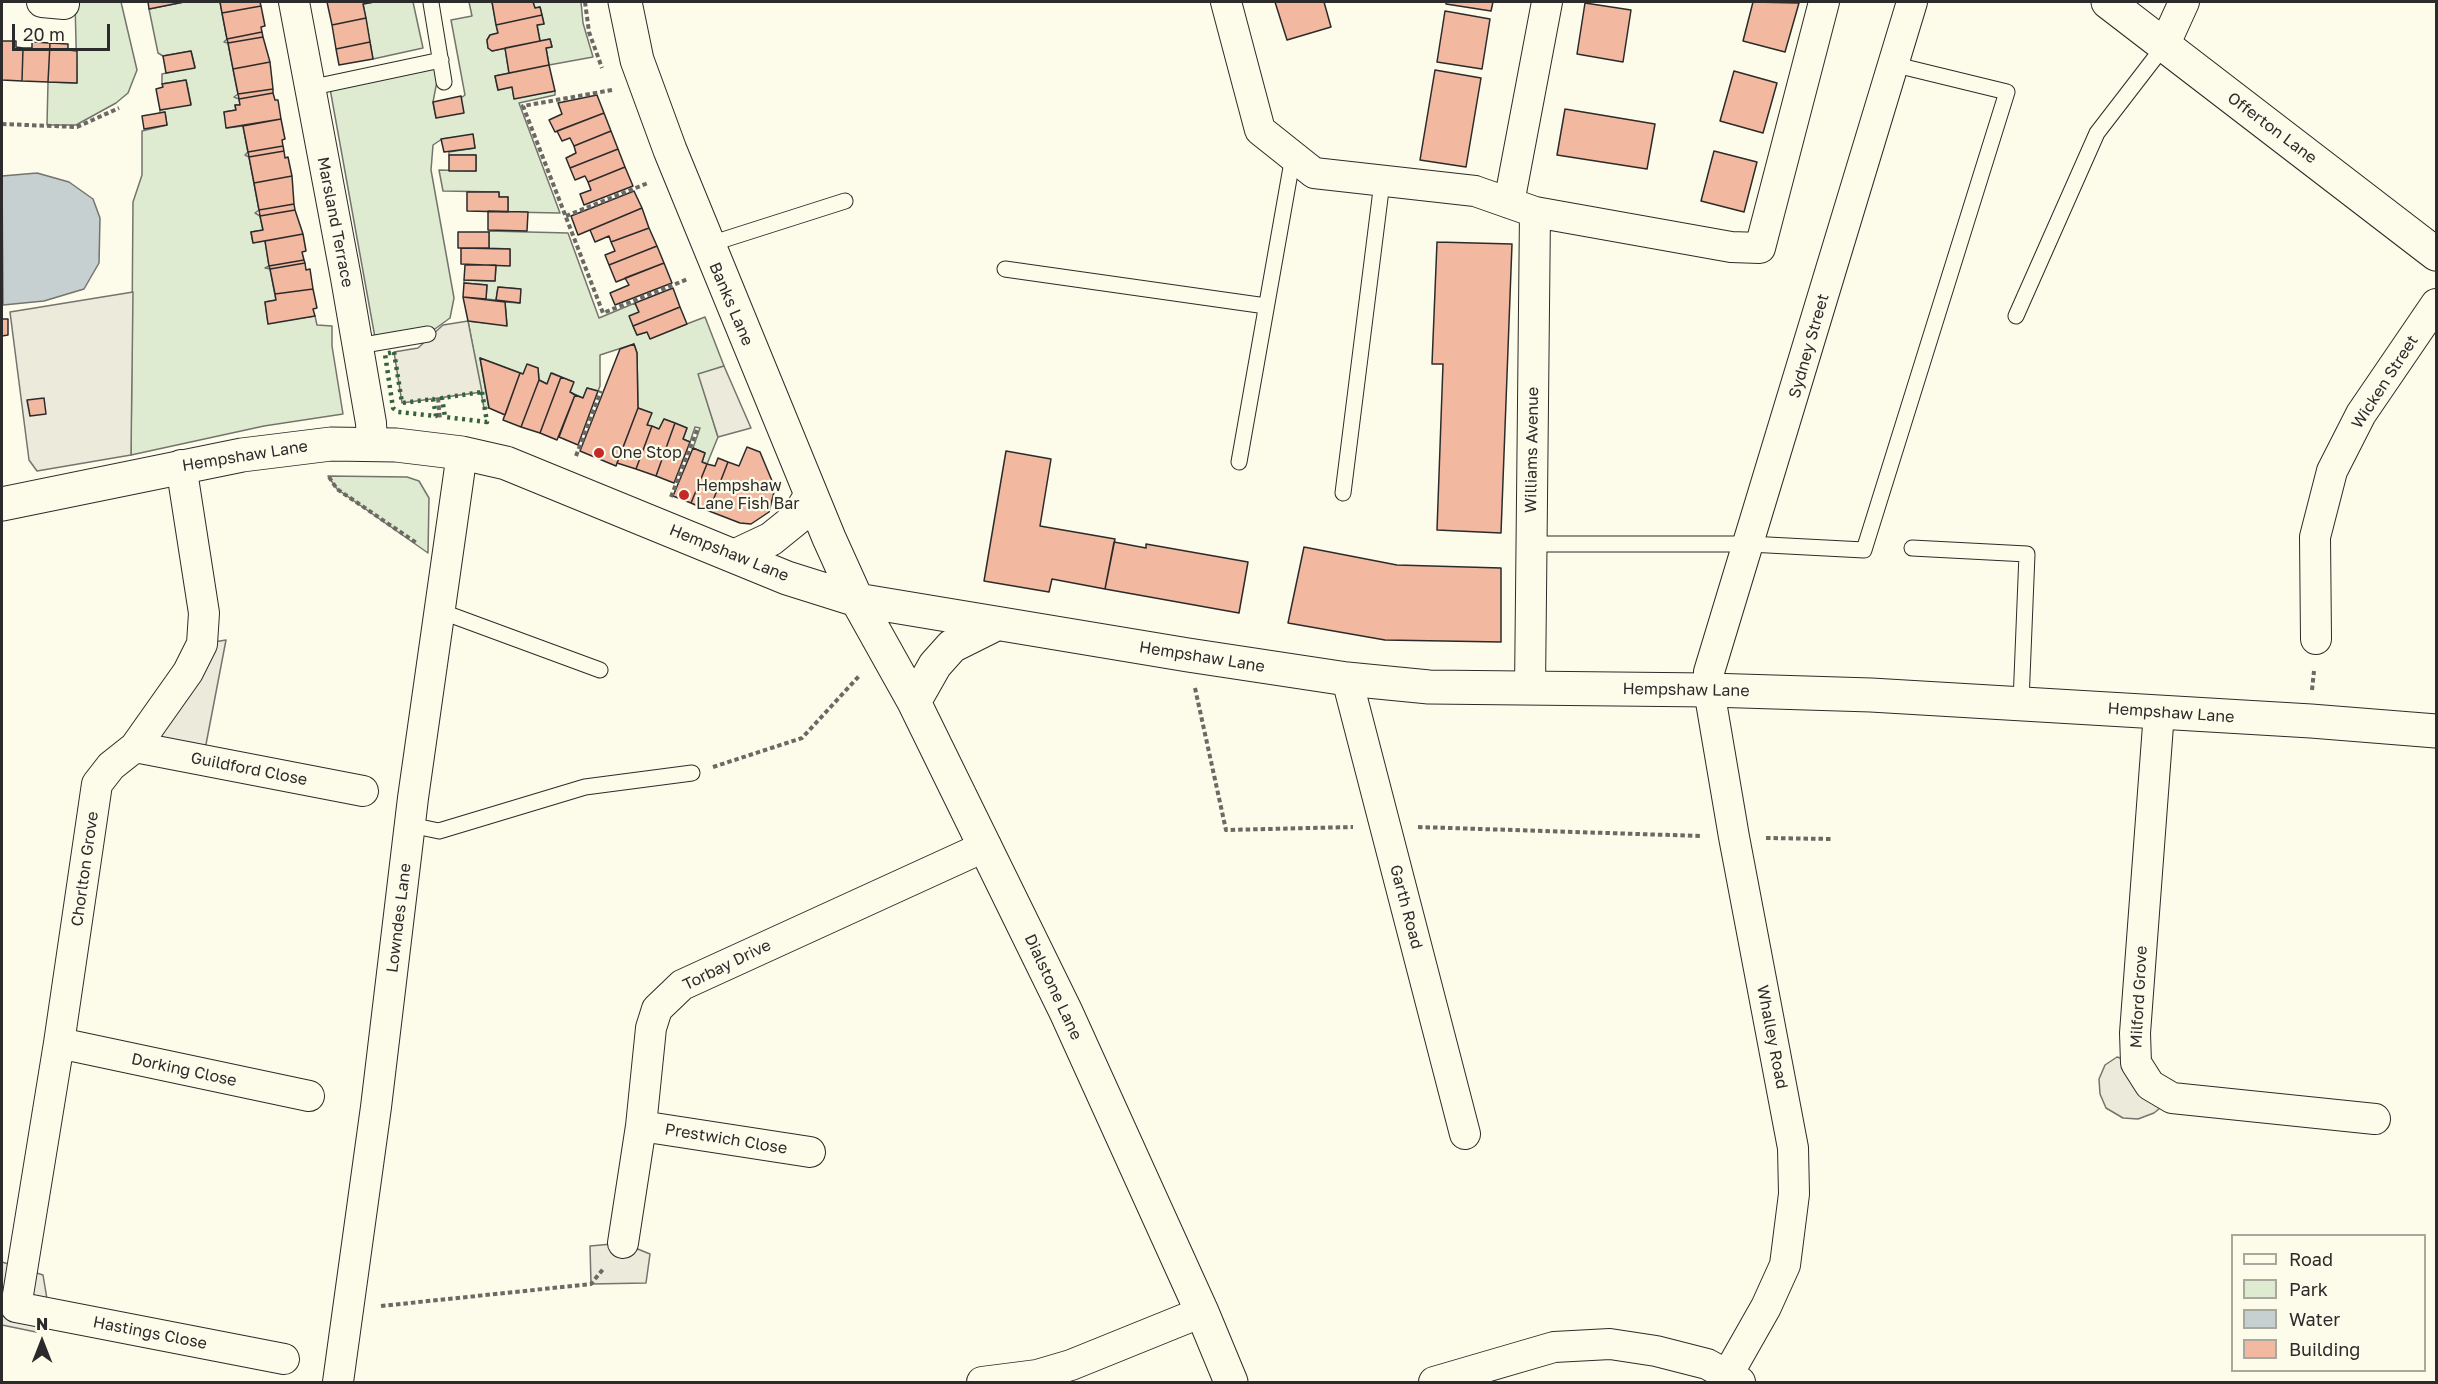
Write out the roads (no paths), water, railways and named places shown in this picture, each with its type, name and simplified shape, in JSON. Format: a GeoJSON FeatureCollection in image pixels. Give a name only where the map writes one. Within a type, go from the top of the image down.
{"type":"FeatureCollection","features":[{"type":"Feature","properties":{"kind":"street","name":"Marsland Terrace"},"geometry":{"type":"LineString","coordinates":[[294,2],[358,346],[372,443]]}},
{"type":"Feature","properties":{"kind":"street","name":"Banks Lane"},"geometry":{"type":"LineString","coordinates":[[625,2],[640,70],[707,245],[856,600]]}},
{"type":"Feature","properties":{"kind":"street"},"geometry":{"type":"LineString","coordinates":[[1226,2],[1260,130],[1314,173],[1474,191],[1522,207],[1731,247],[1760,248],[1824,2]]}},
{"type":"Feature","properties":{"kind":"street","name":"Williams Avenue"},"geometry":{"type":"LineString","coordinates":[[1530,689],[1531,544],[1522,207],[1547,2]]}},
{"type":"Feature","properties":{"kind":"street","name":"Sydney Street"},"geometry":{"type":"LineString","coordinates":[[1709,690],[1709,672],[1912,2]]}},
{"type":"Feature","properties":{"kind":"street","name":"Offerton Lane"},"geometry":{"type":"LineString","coordinates":[[2108,2],[2436,254]]}},
{"type":"Feature","properties":{"kind":"street"},"geometry":{"type":"LineString","coordinates":[[2164,46],[2184,2]]}},
{"type":"Feature","properties":{"kind":"street","name":"Wicken Street"},"geometry":{"type":"LineString","coordinates":[[2316,639],[2315,537],[2332,471],[2361,414],[2436,304]]}},
{"type":"Feature","properties":{"kind":"street","name":"Hempshaw Lane"},"geometry":{"type":"LineString","coordinates":[[2,504],[181,465],[291,447],[372,443],[462,453],[506,463],[737,555],[787,578],[856,600],[1347,679],[1429,687],[1709,690],[2021,702],[2436,731]]}},
{"type":"Feature","properties":{"kind":"street","name":"Lowndes Lane"},"geometry":{"type":"LineString","coordinates":[[338,1383],[376,1107],[410,825],[462,453]]}},
{"type":"Feature","properties":{"kind":"street","name":"Chorlton Grove"},"geometry":{"type":"LineString","coordinates":[[16,1307],[59,1043],[97,784],[111,766],[135,747],[188,672],[202,644],[204,614],[181,465]]}},
{"type":"Feature","properties":{"kind":"street"},"geometry":{"type":"LineString","coordinates":[[737,555],[771,539],[797,518],[811,495]]}},
{"type":"Feature","properties":{"kind":"street","name":"Dialstone Lane"},"geometry":{"type":"LineString","coordinates":[[856,600],[914,702],[1066,1012],[1202,1312],[1231,1383]]}},
{"type":"Feature","properties":{"kind":"street"},"geometry":{"type":"LineString","coordinates":[[914,702],[935,665],[952,646],[996,624]]}},
{"type":"Feature","properties":{"kind":"street","name":"Garth Road"},"geometry":{"type":"LineString","coordinates":[[1347,679],[1466,1134]]}},
{"type":"Feature","properties":{"kind":"street","name":"Whalley Road"},"geometry":{"type":"LineString","coordinates":[[1709,690],[1734,837],[1793,1148],[1794,1194],[1785,1265],[1734,1378]]}},
{"type":"Feature","properties":{"kind":"street","name":"Milford Grove"},"geometry":{"type":"LineString","coordinates":[[2159,712],[2135,1032],[2136,1063],[2150,1085],[2172,1098],[2375,1119]]}},
{"type":"Feature","properties":{"kind":"street","name":"Guildford Close"},"geometry":{"type":"LineString","coordinates":[[135,747],[363,791]]}},
{"type":"Feature","properties":{"kind":"street","name":"Torbay Drive"},"geometry":{"type":"LineString","coordinates":[[623,1243],[657,1009],[682,985],[986,846]]}},
{"type":"Feature","properties":{"kind":"street","name":"Dorking Close"},"geometry":{"type":"LineString","coordinates":[[59,1043],[309,1096]]}},
{"type":"Feature","properties":{"kind":"street","name":"Prestwich Close"},"geometry":{"type":"LineString","coordinates":[[641,1126],[810,1152]]}},
{"type":"Feature","properties":{"kind":"street","name":"Hastings Close"},"geometry":{"type":"LineString","coordinates":[[16,1307],[284,1359]]}},
{"type":"Feature","properties":{"kind":"street"},"geometry":{"type":"LineString","coordinates":[[982,1383],[1037,1375],[1071,1365],[1202,1312]]}},
{"type":"Feature","properties":{"kind":"street"},"geometry":{"type":"LineString","coordinates":[[1434,1383],[1554,1347],[1599,1345],[1656,1351],[1707,1364],[1734,1378]]}},
{"type":"Feature","properties":{"kind":"lane"},"geometry":{"type":"LineString","coordinates":[[431,3],[444,82]]}},
{"type":"Feature","properties":{"kind":"lane"},"geometry":{"type":"LineString","coordinates":[[2016,316],[2097,133],[2164,46]]}},
{"type":"Feature","properties":{"kind":"lane"},"geometry":{"type":"LineString","coordinates":[[309,88],[441,60]]}},
{"type":"Feature","properties":{"kind":"lane"},"geometry":{"type":"LineString","coordinates":[[1531,544],[1749,544],[1864,550],[2007,92],[1892,64]]}},
{"type":"Feature","properties":{"kind":"lane"},"geometry":{"type":"LineString","coordinates":[[1239,462],[1293,156]]}},
{"type":"Feature","properties":{"kind":"lane"},"geometry":{"type":"LineString","coordinates":[[1343,493],[1382,182]]}},
{"type":"Feature","properties":{"kind":"lane"},"geometry":{"type":"LineString","coordinates":[[707,245],[846,201]]}},
{"type":"Feature","properties":{"kind":"lane"},"geometry":{"type":"LineString","coordinates":[[1005,269],[1266,306]]}},
{"type":"Feature","properties":{"kind":"lane"},"geometry":{"type":"LineString","coordinates":[[358,346],[429,334]]}},
{"type":"Feature","properties":{"kind":"lane"},"geometry":{"type":"LineString","coordinates":[[1912,548],[2027,554],[2021,702]]}},
{"type":"Feature","properties":{"kind":"lane"},"geometry":{"type":"LineString","coordinates":[[440,611],[600,670]]}},
{"type":"Feature","properties":{"kind":"lane"},"geometry":{"type":"LineString","coordinates":[[410,825],[439,831],[585,787],[692,773]]}},
{"type":"Feature","properties":{"kind":"water"},"geometry":{"type":"Polygon","coordinates":[[[37,173],[69,182],[93,199],[100,218],[99,263],[84,289],[44,301],[3,305],[2,176],[37,173]]]}},
{"type":"Feature","properties":{"kind":"place","name":"One Stop"},"geometry":{"type":"Point","coordinates":[599,453]}},
{"type":"Feature","properties":{"kind":"place","name":"Hempshaw Lane Fish Bar"},"geometry":{"type":"Point","coordinates":[684,495]}}]}
